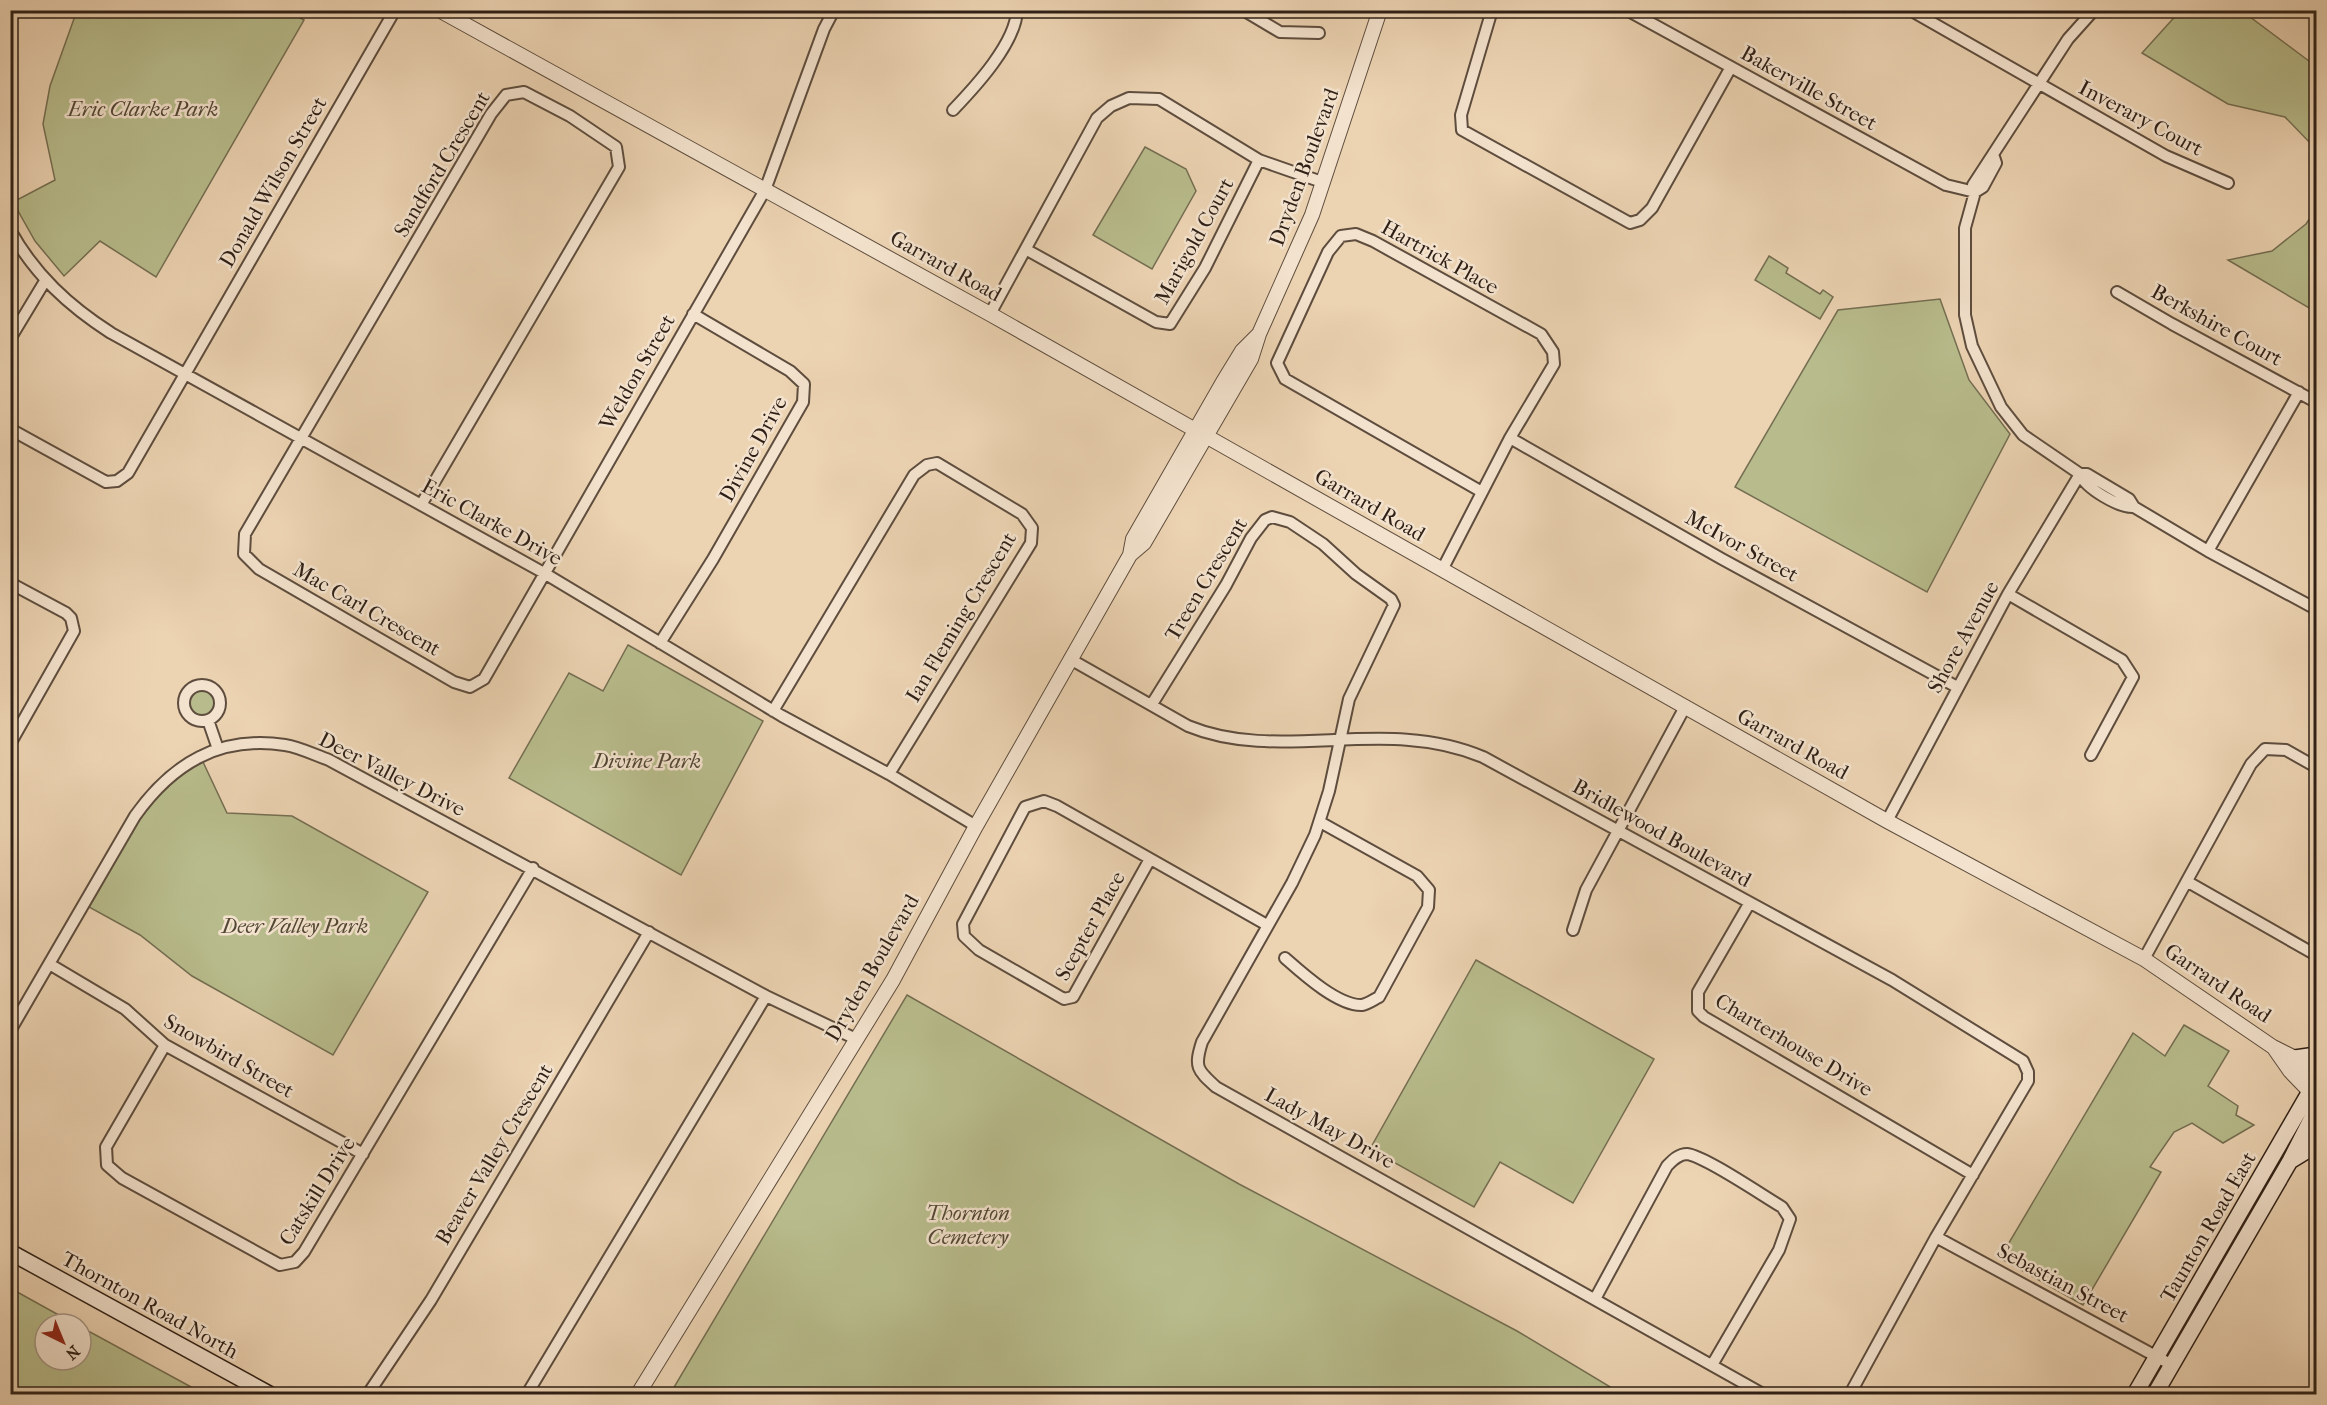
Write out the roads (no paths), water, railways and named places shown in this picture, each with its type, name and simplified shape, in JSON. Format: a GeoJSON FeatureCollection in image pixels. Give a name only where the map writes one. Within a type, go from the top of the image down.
{"type":"FeatureCollection","features":[{"type":"Feature","properties":{"kind":"main road"},"geometry":{"type":"LineString","coordinates":[[2295,1058],[2316,1055]]}},
{"type":"Feature","properties":{"kind":"main road","name":"Taunton Road East"},"geometry":{"type":"LineString","coordinates":[[2155,1395],[2165,1361],[2315,1088]]}},
{"type":"Feature","properties":{"kind":"main road","name":"Taunton Road East"},"geometry":{"type":"LineString","coordinates":[[2136,1395],[2165,1361],[2290,1161],[2316,1110]]}},
{"type":"Feature","properties":{"kind":"main road"},"geometry":{"type":"LineString","coordinates":[[2290,1161],[2316,1145]]}},
{"type":"Feature","properties":{"kind":"main road","name":"Thornton Road North"},"geometry":{"type":"LineString","coordinates":[[10,1252],[269,1395]]}},
{"type":"Feature","properties":{"kind":"street","name":"Donald Wilson Street"},"geometry":{"type":"LineString","coordinates":[[10,429],[102,480],[117,481],[132,467],[394,10]]}},
{"type":"Feature","properties":{"kind":"street","name":"Garrard Road"},"geometry":{"type":"LineString","coordinates":[[439,10],[990,314],[1887,821],[2144,959],[2273,1047],[2295,1058],[2315,1088]]}},
{"type":"Feature","properties":{"kind":"street","name":"Weldon Street"},"geometry":{"type":"LineString","coordinates":[[544,573],[765,190],[824,29],[834,10]]}},
{"type":"Feature","properties":{"kind":"street"},"geometry":{"type":"LineString","coordinates":[[953,110],[979,83],[1009,36],[1017,10]]}},
{"type":"Feature","properties":{"kind":"street"},"geometry":{"type":"LineString","coordinates":[[1243,10],[1280,32],[1319,33]]}},
{"type":"Feature","properties":{"kind":"street","name":"Dryden Boulevard"},"geometry":{"type":"LineString","coordinates":[[638,1395],[893,980],[1070,659],[1130,555],[1144,543],[1242,351],[1259,334],[1312,214],[1380,10]]}},
{"type":"Feature","properties":{"kind":"street"},"geometry":{"type":"LineString","coordinates":[[1492,10],[1461,115],[1462,130],[1630,223],[1640,220],[1652,208],[1731,67]]}},
{"type":"Feature","properties":{"kind":"street","name":"Bakerville Street"},"geometry":{"type":"LineString","coordinates":[[1627,10],[1946,185],[1975,192]]}},
{"type":"Feature","properties":{"kind":"street","name":"Inverary Court"},"geometry":{"type":"LineString","coordinates":[[1910,10],[2166,156],[2228,183]]}},
{"type":"Feature","properties":{"kind":"street"},"geometry":{"type":"LineString","coordinates":[[2094,10],[2068,39],[2038,84],[1994,157],[1996,163],[1983,187],[1975,192],[1965,228],[1965,315],[1972,346],[2001,407],[2024,435],[2080,474],[2083,482],[2124,508],[2134,507],[2208,551],[2316,609]]}},
{"type":"Feature","properties":{"kind":"street","name":"Sandford Crescent"},"geometry":{"type":"LineString","coordinates":[[303,438],[491,114],[506,94],[524,92],[570,116],[616,147],[619,167],[421,505]]}},
{"type":"Feature","properties":{"kind":"street"},"geometry":{"type":"LineString","coordinates":[[990,314],[1027,250],[1097,118],[1111,106],[1129,98],[1159,99],[1259,160],[1322,182]]}},
{"type":"Feature","properties":{"kind":"street","name":"Marigold Court"},"geometry":{"type":"LineString","coordinates":[[1027,250],[1156,322],[1170,324],[1205,268],[1259,160]]}},
{"type":"Feature","properties":{"kind":"street","name":"Eric Clarke Drive"},"geometry":{"type":"LineString","coordinates":[[10,230],[45,281],[89,319],[544,573],[773,711],[889,774],[976,826]]}},
{"type":"Feature","properties":{"kind":"street","name":"Hartrick Place"},"geometry":{"type":"LineString","coordinates":[[1442,570],[1510,438],[1554,364],[1553,352],[1541,334],[1372,241],[1356,234],[1341,237],[1328,252],[1277,363],[1285,379],[1482,492]]}},
{"type":"Feature","properties":{"kind":"street"},"geometry":{"type":"LineString","coordinates":[[10,339],[45,281]]}},
{"type":"Feature","properties":{"kind":"street","name":"Berkshire Court"},"geometry":{"type":"LineString","coordinates":[[2117,292],[2316,402]]}},
{"type":"Feature","properties":{"kind":"street","name":"Divine Drive"},"geometry":{"type":"LineString","coordinates":[[660,643],[713,559],[803,402],[804,384],[790,371],[693,314]]}},
{"type":"Feature","properties":{"kind":"street"},"geometry":{"type":"LineString","coordinates":[[2208,551],[2299,392]]}},
{"type":"Feature","properties":{"kind":"street","name":"Mac Carl Crescent"},"geometry":{"type":"LineString","coordinates":[[303,438],[245,534],[244,554],[260,569],[454,682],[470,687],[484,679],[544,573]]}},
{"type":"Feature","properties":{"kind":"street","name":"McIvor Street"},"geometry":{"type":"LineString","coordinates":[[1510,438],[1722,559],[1958,687]]}},
{"type":"Feature","properties":{"kind":"street","name":"Ian Fleming Crescent"},"geometry":{"type":"LineString","coordinates":[[773,711],[914,475],[927,465],[937,463],[1023,514],[1032,528],[1031,543],[889,774]]}},
{"type":"Feature","properties":{"kind":"street","name":"Shore Avenue"},"geometry":{"type":"LineString","coordinates":[[1887,821],[2008,594],[2080,474]]}},
{"type":"Feature","properties":{"kind":"street","name":"Treen Crescent"},"geometry":{"type":"LineString","coordinates":[[1152,704],[1260,524],[1272,518],[1282,518],[1323,544],[1356,574],[1391,599],[1394,606],[1349,699],[1340,739]]}},
{"type":"Feature","properties":{"kind":"street"},"geometry":{"type":"LineString","coordinates":[[10,583],[66,613],[74,631],[10,744]]}},
{"type":"Feature","properties":{"kind":"street"},"geometry":{"type":"LineString","coordinates":[[2008,594],[2122,660],[2133,678],[2091,755]]}},
{"type":"Feature","properties":{"kind":"street","name":"Bridlewood Boulevard"},"geometry":{"type":"LineString","coordinates":[[1070,659],[1188,726],[1208,734],[1267,741],[1402,737],[1461,747],[1484,756],[1749,904],[1892,980],[2023,1061],[2028,1071],[2028,1081],[1936,1237]]}},
{"type":"Feature","properties":{"kind":"street"},"geometry":{"type":"LineString","coordinates":[[1573,930],[1586,891],[1685,707]]}},
{"type":"Feature","properties":{"kind":"street"},"geometry":{"type":"LineString","coordinates":[[208,720],[218,749]]}},
{"type":"Feature","properties":{"kind":"street","name":"Lady May Drive"},"geometry":{"type":"LineString","coordinates":[[1340,739],[1320,822],[1292,883],[1202,1042],[1196,1060],[1199,1072],[1216,1086],[1763,1395]]}},
{"type":"Feature","properties":{"kind":"street","name":"Deer Valley Drive"},"geometry":{"type":"LineString","coordinates":[[10,1031],[51,965],[135,816],[152,792],[170,774],[194,759],[218,749],[248,743],[286,745],[328,760],[533,868],[766,996],[856,1039]]}},
{"type":"Feature","properties":{"kind":"street"},"geometry":{"type":"LineString","coordinates":[[2144,959],[2251,764],[2265,749],[2286,750],[2316,767]]}},
{"type":"Feature","properties":{"kind":"street","name":"Scepter Place"},"geometry":{"type":"LineString","coordinates":[[1150,859],[1073,997],[1064,999],[979,950],[964,936],[963,924],[985,881],[1025,807],[1036,802],[1057,806],[1267,925]]}},
{"type":"Feature","properties":{"kind":"street"},"geometry":{"type":"LineString","coordinates":[[1285,957],[1312,982],[1353,1005],[1365,1005],[1379,997],[1428,907],[1429,890],[1417,876],[1320,822]]}},
{"type":"Feature","properties":{"kind":"street","name":"Catskill Drive"},"geometry":{"type":"LineString","coordinates":[[165,1044],[106,1147],[107,1165],[122,1178],[280,1265],[295,1263],[304,1252],[533,868]]}},
{"type":"Feature","properties":{"kind":"street"},"geometry":{"type":"LineString","coordinates":[[2188,882],[2316,955]]}},
{"type":"Feature","properties":{"kind":"street","name":"Charterhouse Drive"},"geometry":{"type":"LineString","coordinates":[[1749,904],[1698,992],[1698,1011],[1704,1017],[1973,1175]]}},
{"type":"Feature","properties":{"kind":"street","name":"Beaver Valley Crescent"},"geometry":{"type":"LineString","coordinates":[[371,1395],[370,1391],[431,1300],[649,932]]}},
{"type":"Feature","properties":{"kind":"street","name":"Snowbird Street"},"geometry":{"type":"LineString","coordinates":[[51,965],[124,1009],[165,1044],[363,1154]]}},
{"type":"Feature","properties":{"kind":"street"},"geometry":{"type":"LineString","coordinates":[[527,1395],[766,996]]}},
{"type":"Feature","properties":{"kind":"street","name":"Garrard Road"},"geometry":{"type":"LineString","coordinates":[[2273,1047],[2315,1088]]}},
{"type":"Feature","properties":{"kind":"street"},"geometry":{"type":"LineString","coordinates":[[1595,1299],[1667,1166],[1677,1156],[1687,1154],[1703,1161],[1782,1207],[1790,1219],[1779,1250],[1712,1365]]}},
{"type":"Feature","properties":{"kind":"street"},"geometry":{"type":"LineString","coordinates":[[1851,1395],[1936,1237]]}},
{"type":"Feature","properties":{"kind":"street","name":"Sebastian Street"},"geometry":{"type":"LineString","coordinates":[[1936,1237],[2165,1361]]}},
{"type":"Feature","properties":{"kind":"park label","name":"Eric Clarke Park"},"geometry":{"type":"Point","coordinates":[143,109]}},
{"type":"Feature","properties":{"kind":"park label","name":"Divine Park"},"geometry":{"type":"Point","coordinates":[647,761]}},
{"type":"Feature","properties":{"kind":"park label","name":"Deer Valley Park"},"geometry":{"type":"Point","coordinates":[295,926]}},
{"type":"Feature","properties":{"kind":"park label","name":"Thornton Cemetery"},"geometry":{"type":"Point","coordinates":[968,1225]}}]}
